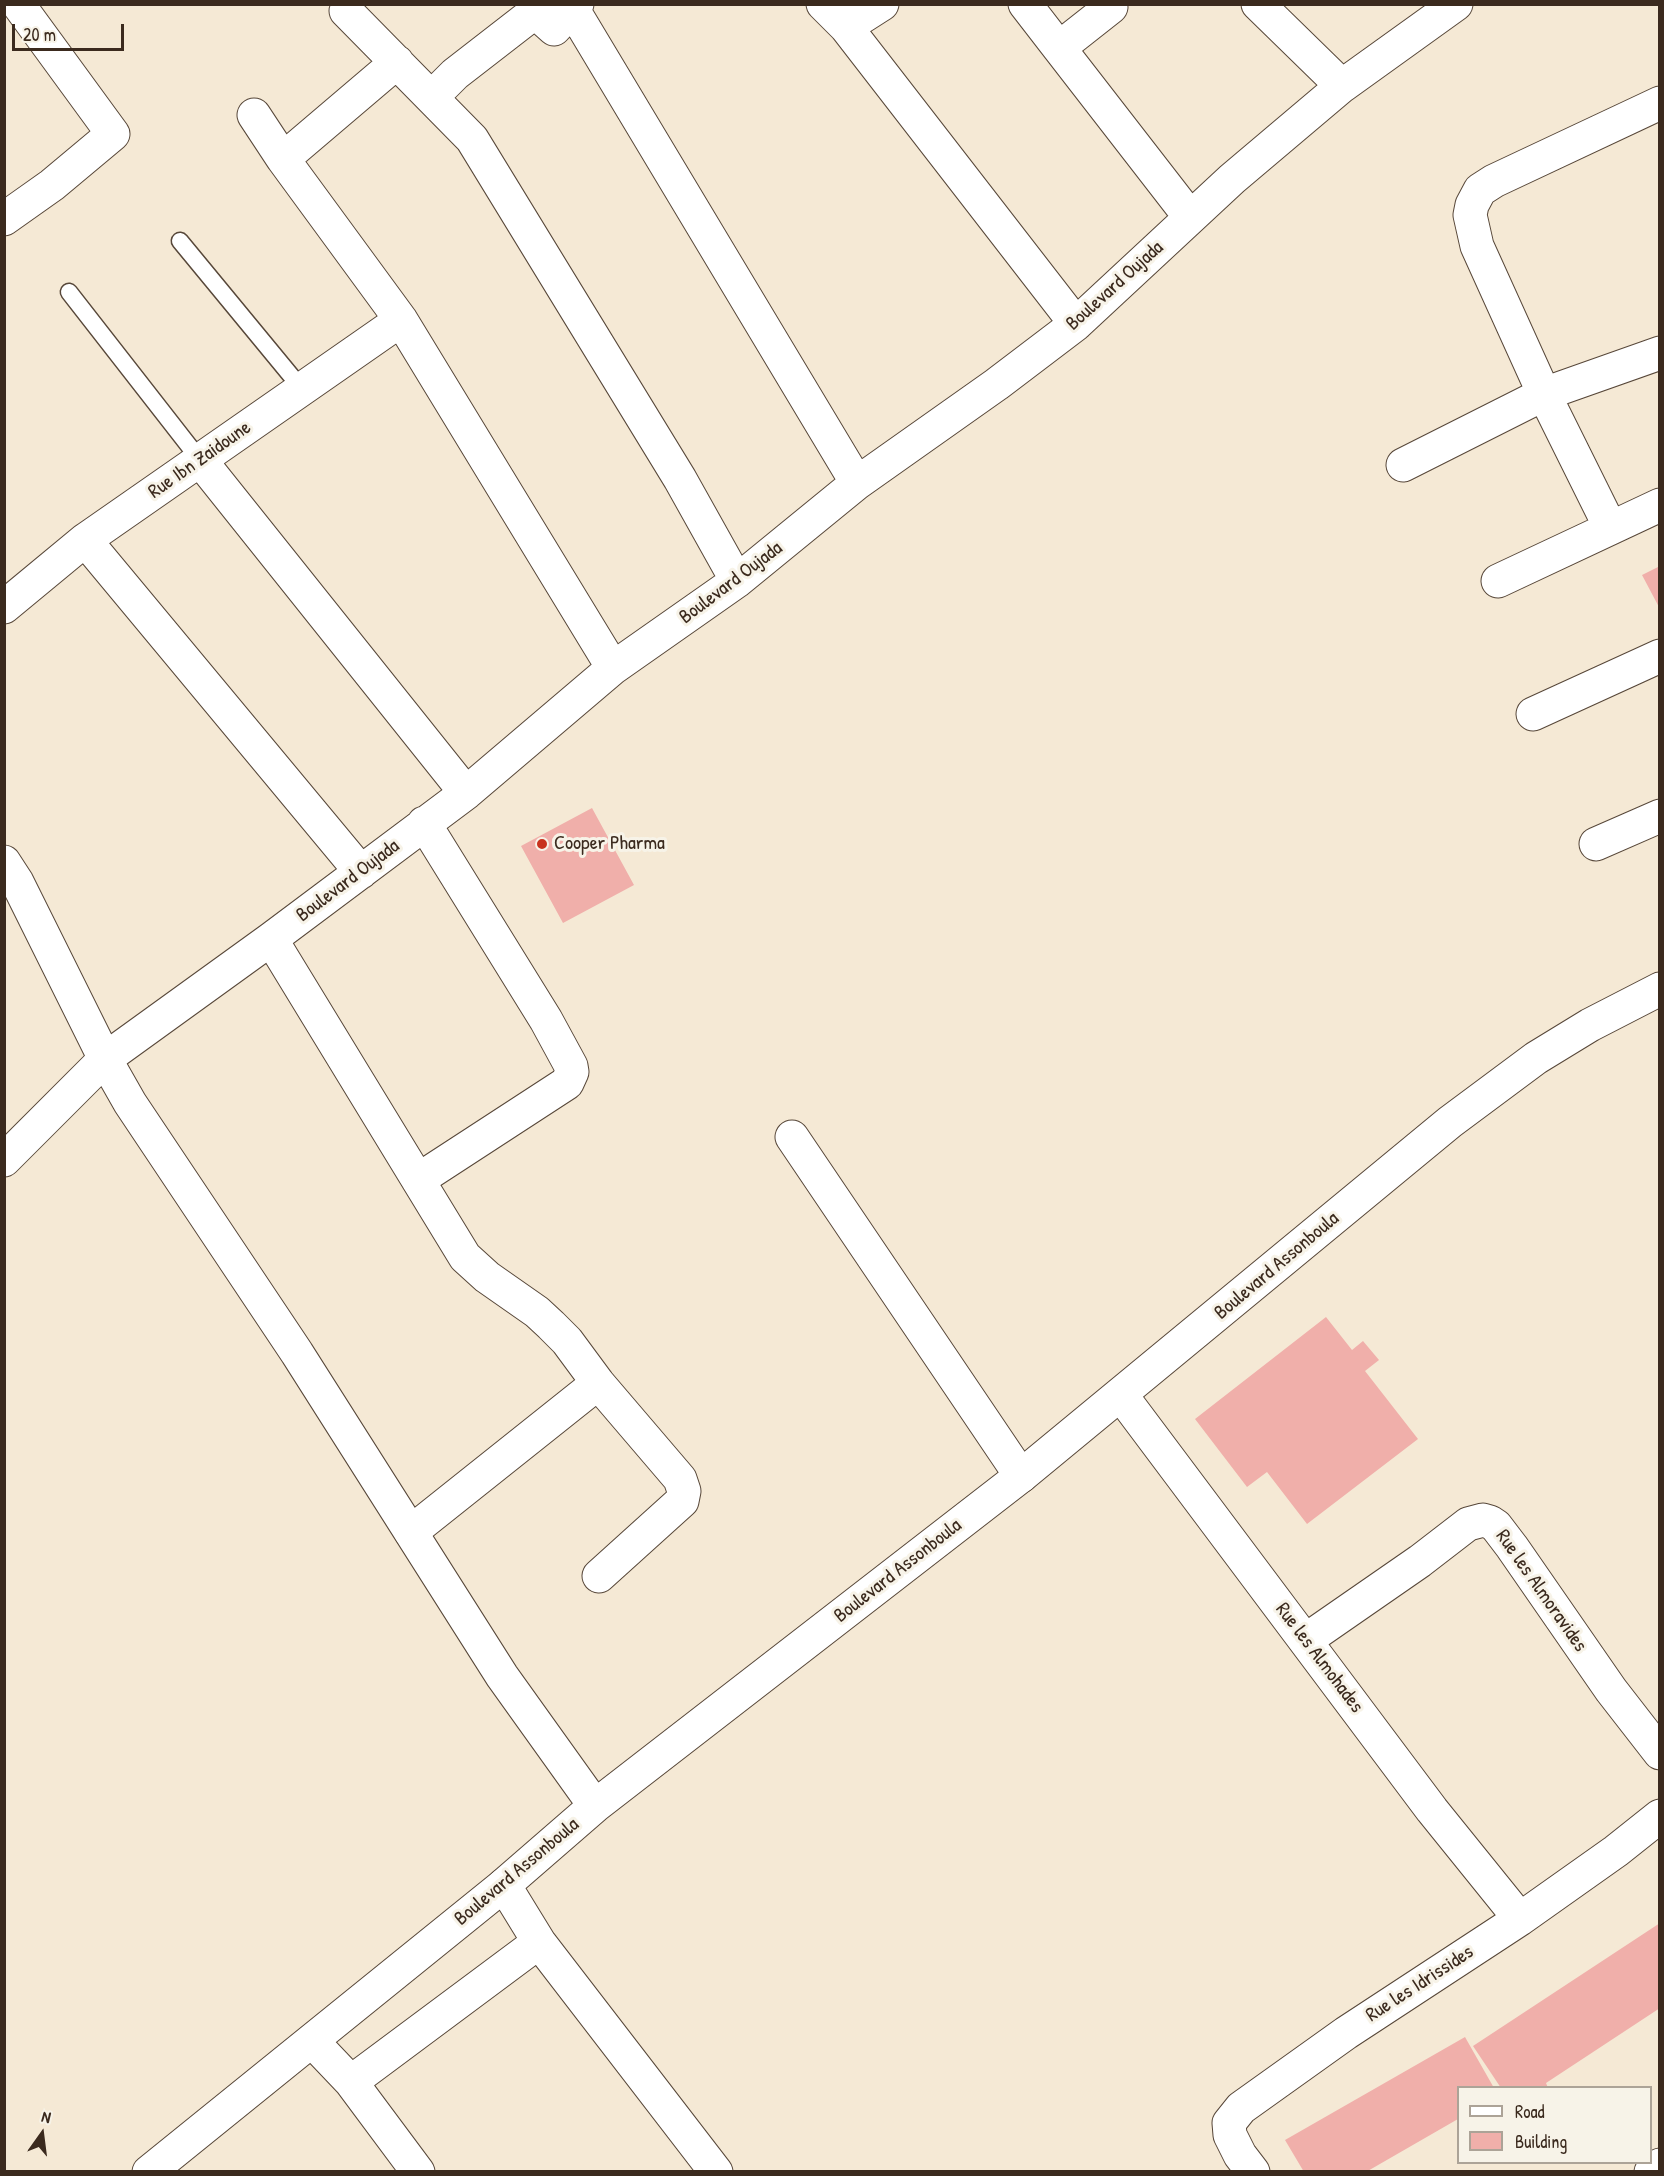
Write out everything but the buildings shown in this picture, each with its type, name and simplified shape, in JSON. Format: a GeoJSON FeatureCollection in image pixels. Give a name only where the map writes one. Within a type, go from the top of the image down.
{"type":"FeatureCollection","features":[{"type":"Feature","properties":{"kind":"street"},"geometry":{"type":"LineString","coordinates":[[4,219],[52,185],[113,134],[18,4]]}},
{"type":"Feature","properties":{"kind":"street"},"geometry":{"type":"LineString","coordinates":[[823,4],[846,27],[1076,324]]}},
{"type":"Feature","properties":{"kind":"street"},"geometry":{"type":"LineString","coordinates":[[846,27],[882,4]]}},
{"type":"Feature","properties":{"kind":"street"},"geometry":{"type":"LineString","coordinates":[[1025,4],[1190,217]]}},
{"type":"Feature","properties":{"kind":"street"},"geometry":{"type":"LineString","coordinates":[[1258,4],[1342,86]]}},
{"type":"Feature","properties":{"kind":"street","name":"Boulevard Oujada"},"geometry":{"type":"LineString","coordinates":[[4,1160],[105,1059],[362,872],[466,793],[613,668],[737,581],[857,483],[998,384],[1076,324],[1232,179],[1342,86],[1456,4]]}},
{"type":"Feature","properties":{"kind":"street"},"geometry":{"type":"LineString","coordinates":[[432,97],[455,74],[535,12],[554,28],[575,6],[857,483]]}},
{"type":"Feature","properties":{"kind":"street"},"geometry":{"type":"LineString","coordinates":[[1059,48],[1111,7]]}},
{"type":"Feature","properties":{"kind":"street"},"geometry":{"type":"LineString","coordinates":[[346,11],[472,139],[680,479],[737,581]]}},
{"type":"Feature","properties":{"kind":"street"},"geometry":{"type":"LineString","coordinates":[[283,159],[397,62]]}},
{"type":"Feature","properties":{"kind":"street"},"geometry":{"type":"LineString","coordinates":[[1610,527],[1544,394],[1477,246],[1470,215],[1475,197],[1480,190],[1494,181],[1659,103]]}},
{"type":"Feature","properties":{"kind":"street"},"geometry":{"type":"LineString","coordinates":[[254,115],[283,159],[401,320],[613,668]]}},
{"type":"Feature","properties":{"kind":"street","name":"Rue Ibn Zaidoune"},"geometry":{"type":"LineString","coordinates":[[4,607],[85,540],[401,320]]}},
{"type":"Feature","properties":{"kind":"street"},"geometry":{"type":"LineString","coordinates":[[1403,465],[1544,394],[1659,353]]}},
{"type":"Feature","properties":{"kind":"street"},"geometry":{"type":"LineString","coordinates":[[200,460],[466,793]]}},
{"type":"Feature","properties":{"kind":"street"},"geometry":{"type":"LineString","coordinates":[[1498,581],[1659,505]]}},
{"type":"Feature","properties":{"kind":"street"},"geometry":{"type":"LineString","coordinates":[[85,540],[362,872]]}},
{"type":"Feature","properties":{"kind":"street"},"geometry":{"type":"LineString","coordinates":[[1533,714],[1659,656]]}},
{"type":"Feature","properties":{"kind":"street"},"geometry":{"type":"LineString","coordinates":[[1596,844],[1659,816]]}},
{"type":"Feature","properties":{"kind":"street"},"geometry":{"type":"LineString","coordinates":[[418,1180],[567,1083],[572,1072],[546,1020],[424,823]]}},
{"type":"Feature","properties":{"kind":"street"},"geometry":{"type":"LineString","coordinates":[[9,879],[130,1103],[297,1353],[502,1676],[595,1806]]}},
{"type":"Feature","properties":{"kind":"street"},"geometry":{"type":"LineString","coordinates":[[271,939],[465,1257],[487,1277],[537,1312],[567,1341],[598,1383],[680,1479],[684,1491],[682,1501],[599,1576]]}},
{"type":"Feature","properties":{"kind":"street","name":"Boulevard Assonboula"},"geometry":{"type":"LineString","coordinates":[[149,2172],[504,1885],[595,1806],[1021,1476],[1450,1122],[1536,1058],[1590,1025],[1659,988]]}},
{"type":"Feature","properties":{"kind":"street"},"geometry":{"type":"LineString","coordinates":[[792,1137],[1021,1476]]}},
{"type":"Feature","properties":{"kind":"street"},"geometry":{"type":"LineString","coordinates":[[411,1532],[598,1383]]}},
{"type":"Feature","properties":{"kind":"street","name":"Rue les Almohades"},"geometry":{"type":"LineString","coordinates":[[1121,1395],[1432,1810],[1520,1919]]}},
{"type":"Feature","properties":{"kind":"street","name":"Rue les Almoravides"},"geometry":{"type":"LineString","coordinates":[[1306,1640],[1420,1561],[1468,1524],[1483,1520],[1490,1522],[1507,1540],[1611,1690],[1659,1753]]}},
{"type":"Feature","properties":{"kind":"street","name":"Rue les Idrissides"},"geometry":{"type":"LineString","coordinates":[[1253,2172],[1240,2155],[1230,2135],[1229,2123],[1241,2108],[1346,2033],[1520,1919],[1616,1851],[1659,1816]]}},
{"type":"Feature","properties":{"kind":"street"},"geometry":{"type":"LineString","coordinates":[[504,1885],[539,1942],[716,2172]]}},
{"type":"Feature","properties":{"kind":"street"},"geometry":{"type":"LineString","coordinates":[[351,2082],[539,1942]]}},
{"type":"Feature","properties":{"kind":"street"},"geometry":{"type":"LineString","coordinates":[[312,2041],[351,2082],[418,2172]]}},
{"type":"Feature","properties":{"kind":"street"},"geometry":{"type":"LineString","coordinates":[[1651,2172],[1659,2165]]}},
{"type":"Feature","properties":{"kind":"lane"},"geometry":{"type":"LineString","coordinates":[[180,241],[302,389]]}},
{"type":"Feature","properties":{"kind":"lane"},"geometry":{"type":"LineString","coordinates":[[69,292],[200,460]]}},
{"type":"Feature","properties":{"kind":"place","name":"Cooper Pharma"},"geometry":{"type":"Point","coordinates":[542,844]}}]}
